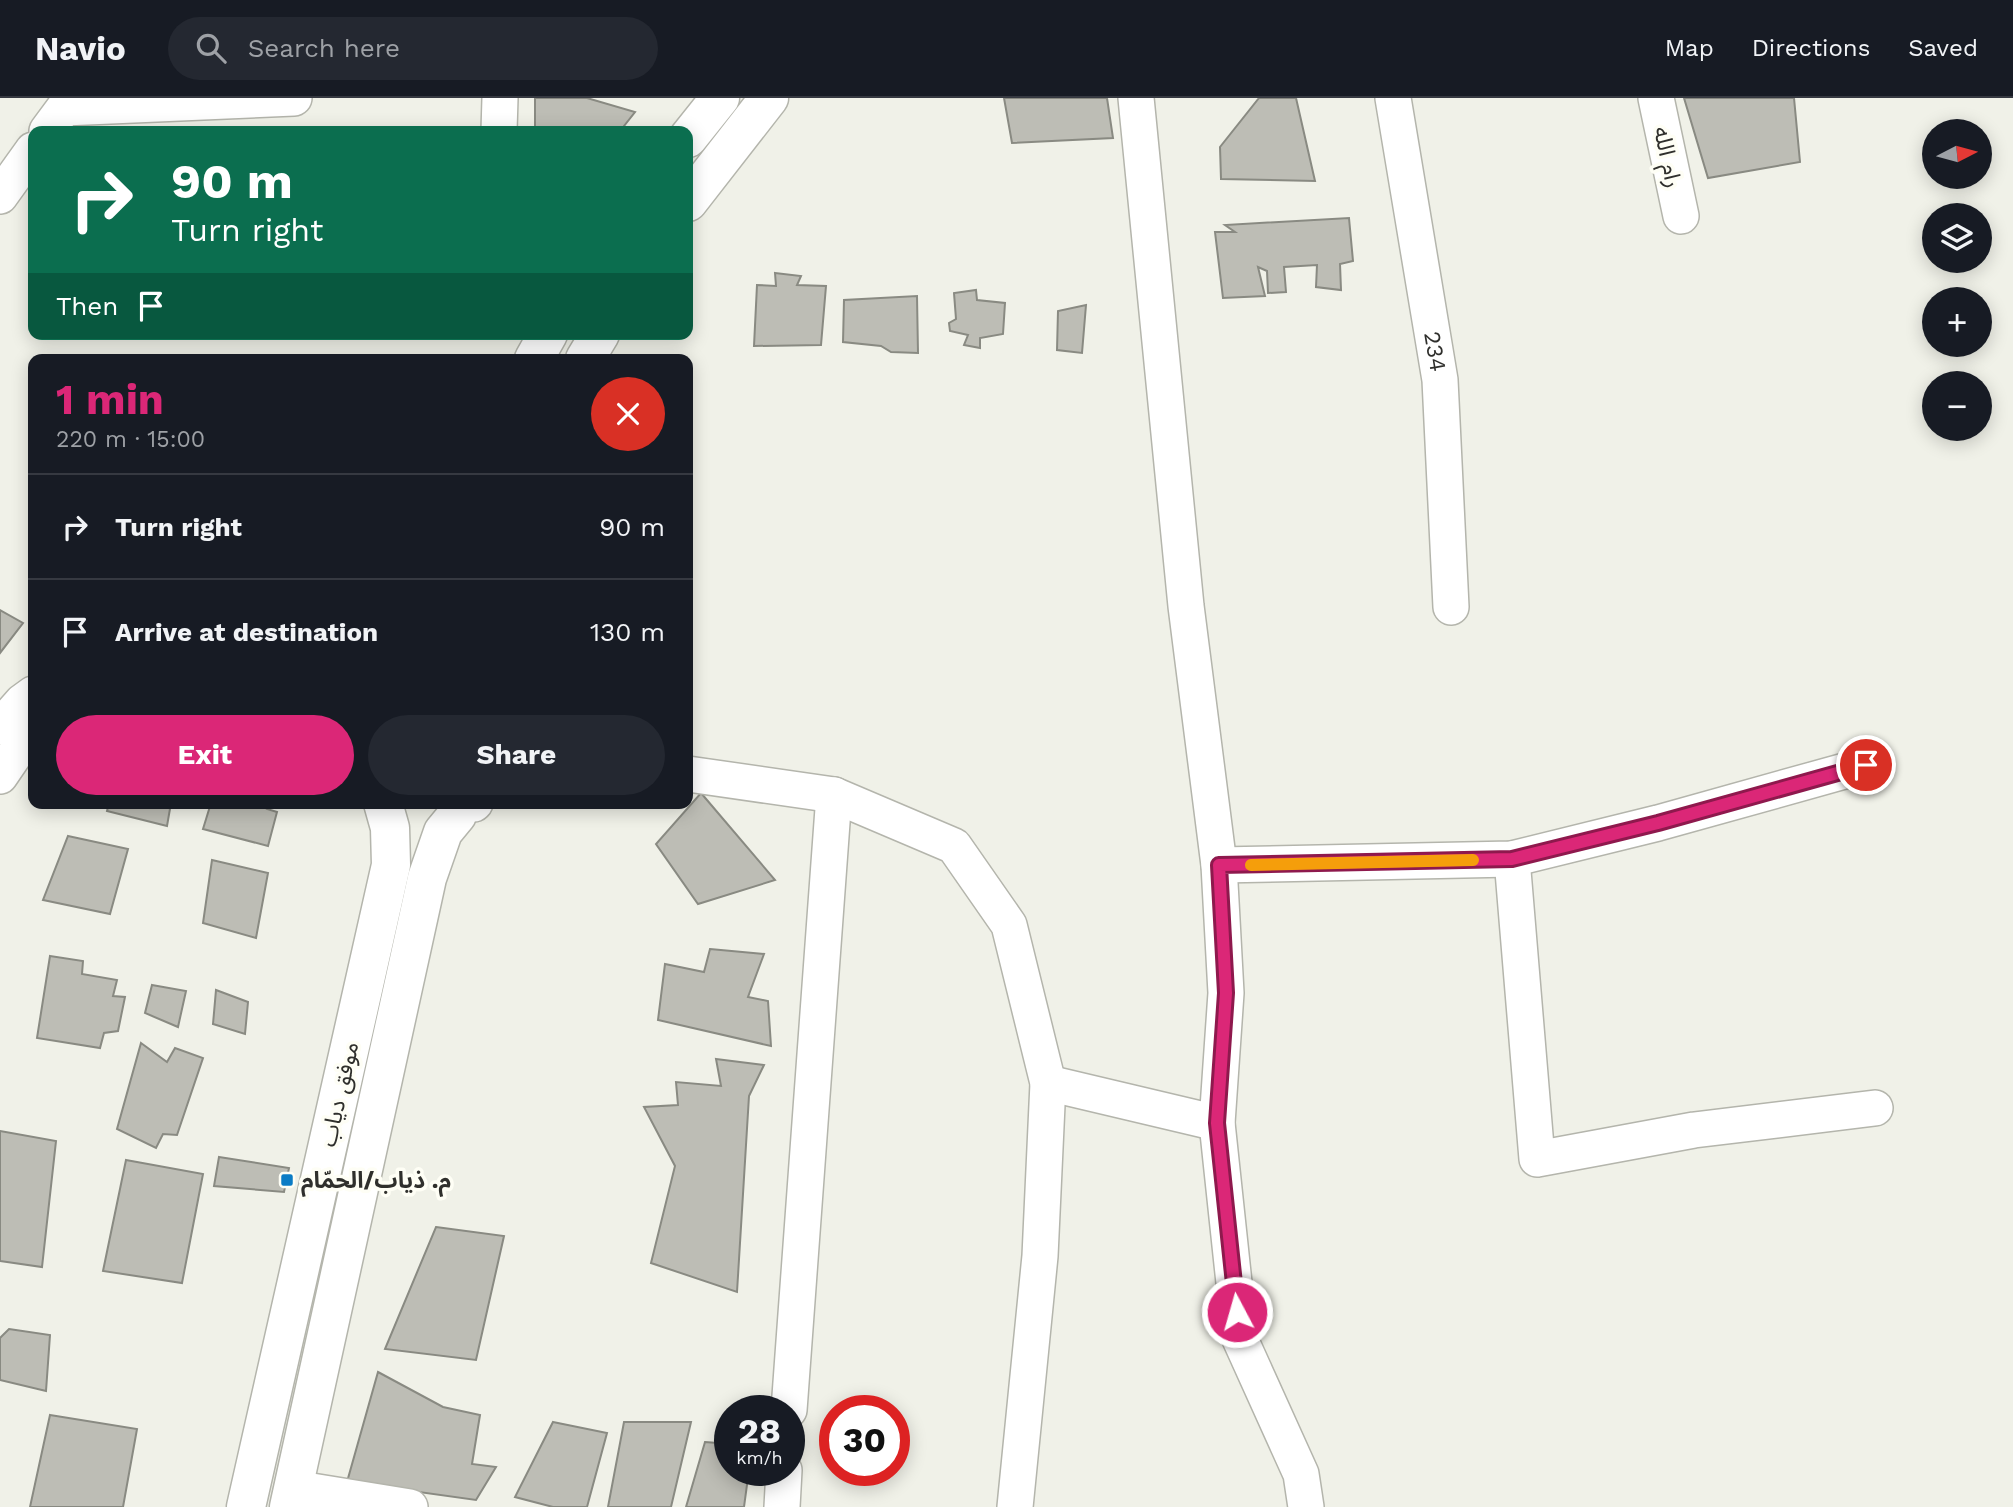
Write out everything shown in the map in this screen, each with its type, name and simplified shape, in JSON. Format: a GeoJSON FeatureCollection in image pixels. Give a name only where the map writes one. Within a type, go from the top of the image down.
{"type":"FeatureCollection","features":[{"type":"Feature","properties":{"kind":"main road"},"geometry":{"type":"LineString","coordinates":[[693,132],[720,98]]}},
{"type":"Feature","properties":{"kind":"main road"},"geometry":{"type":"LineString","coordinates":[[693,196],[769,98]]}},
{"type":"Feature","properties":{"kind":"main road","name":"موفق دياب"},"geometry":{"type":"LineString","coordinates":[[246,1507],[391,865],[390,828],[386,809]]}},
{"type":"Feature","properties":{"kind":"main road"},"geometry":{"type":"LineString","coordinates":[[394,809],[415,818],[438,820],[463,809]]}},
{"type":"Feature","properties":{"kind":"main road","name":"موفق دياب"},"geometry":{"type":"LineString","coordinates":[[291,1497],[427,878],[443,832],[467,809]]}},
{"type":"Feature","properties":{"kind":"street"},"geometry":{"type":"LineString","coordinates":[[51,126],[64,108],[294,98]]}},
{"type":"Feature","properties":{"kind":"street"},"geometry":{"type":"LineString","coordinates":[[499,126],[500,98]]}},
{"type":"Feature","properties":{"kind":"street"},"geometry":{"type":"LineString","coordinates":[[1136,98],[1186,606],[1219,865],[1226,993],[1217,1123],[1240,1339],[1301,1474],[1306,1507]]}},
{"type":"Feature","properties":{"kind":"street","name":"234"},"geometry":{"type":"LineString","coordinates":[[1393,98],[1440,380],[1451,607]]}},
{"type":"Feature","properties":{"kind":"street","name":"رام الله"},"geometry":{"type":"LineString","coordinates":[[1656,98],[1681,216]]}},
{"type":"Feature","properties":{"kind":"street"},"geometry":{"type":"LineString","coordinates":[[0,196],[28,157]]}},
{"type":"Feature","properties":{"kind":"street"},"geometry":{"type":"LineString","coordinates":[[559,340],[577,354]]}},
{"type":"Feature","properties":{"kind":"street"},"geometry":{"type":"LineString","coordinates":[[0,727],[28,698]]}},
{"type":"Feature","properties":{"kind":"street"},"geometry":{"type":"LineString","coordinates":[[0,776],[28,740]]}},
{"type":"Feature","properties":{"kind":"street"},"geometry":{"type":"LineString","coordinates":[[1219,865],[1512,859],[1658,823],[1866,765]]}},
{"type":"Feature","properties":{"kind":"street"},"geometry":{"type":"LineString","coordinates":[[693,775],[834,795],[954,846],[1009,925],[1048,1083],[1040,1256],[1015,1507]]}},
{"type":"Feature","properties":{"kind":"street"},"geometry":{"type":"LineString","coordinates":[[790,1395],[834,795]]}},
{"type":"Feature","properties":{"kind":"street"},"geometry":{"type":"LineString","coordinates":[[1512,859],[1537,1159],[1694,1130],[1875,1108]]}},
{"type":"Feature","properties":{"kind":"street"},"geometry":{"type":"LineString","coordinates":[[1048,1083],[1217,1123]]}},
{"type":"Feature","properties":{"kind":"street"},"geometry":{"type":"LineString","coordinates":[[782,1507],[783,1486]]}},
{"type":"Feature","properties":{"kind":"street"},"geometry":{"type":"LineString","coordinates":[[291,1497],[410,1507]]}},
{"type":"Feature","properties":{"kind":"building"},"geometry":{"type":"Polygon","coordinates":[[[535,98],[587,98],[635,112],[624,126],[535,126],[535,98]]]}},
{"type":"Feature","properties":{"kind":"building"},"geometry":{"type":"Polygon","coordinates":[[[1004,98],[1107,98],[1113,138],[1012,143],[1004,98]]]}},
{"type":"Feature","properties":{"kind":"building"},"geometry":{"type":"Polygon","coordinates":[[[1259,98],[1296,98],[1315,181],[1221,179],[1220,147],[1259,98]]]}},
{"type":"Feature","properties":{"kind":"building"},"geometry":{"type":"Polygon","coordinates":[[[1684,98],[1794,98],[1800,162],[1708,178],[1684,98]]]}},
{"type":"Feature","properties":{"kind":"building"},"geometry":{"type":"Polygon","coordinates":[[[1349,218],[1353,261],[1340,264],[1341,290],[1316,287],[1317,265],[1284,267],[1286,292],[1268,293],[1267,271],[1258,267],[1265,296],[1223,298],[1215,232],[1235,232],[1225,225],[1349,218]]]}},
{"type":"Feature","properties":{"kind":"building"},"geometry":{"type":"Polygon","coordinates":[[[775,273],[801,276],[797,285],[826,286],[821,345],[754,346],[757,285],[776,286],[775,273]]]}},
{"type":"Feature","properties":{"kind":"building"},"geometry":{"type":"Polygon","coordinates":[[[976,290],[977,300],[1005,303],[1003,334],[980,338],[980,348],[964,345],[968,335],[950,331],[949,323],[956,319],[954,293],[976,290]]]}},
{"type":"Feature","properties":{"kind":"building"},"geometry":{"type":"Polygon","coordinates":[[[917,296],[918,353],[891,352],[881,346],[843,342],[844,300],[917,296]]]}},
{"type":"Feature","properties":{"kind":"building"},"geometry":{"type":"Polygon","coordinates":[[[1086,305],[1082,353],[1057,350],[1058,311],[1086,305]]]}},
{"type":"Feature","properties":{"kind":"building"},"geometry":{"type":"Polygon","coordinates":[[[0,610],[23,623],[0,653],[0,610]]]}},
{"type":"Feature","properties":{"kind":"building"},"geometry":{"type":"Polygon","coordinates":[[[701,793],[775,880],[698,904],[656,844],[687,809],[693,809],[693,802],[701,793]]]}},
{"type":"Feature","properties":{"kind":"building"},"geometry":{"type":"Polygon","coordinates":[[[108,809],[170,809],[167,826],[108,809]]]}},
{"type":"Feature","properties":{"kind":"building"},"geometry":{"type":"Polygon","coordinates":[[[209,809],[267,809],[277,812],[268,846],[203,829],[209,809]]]}},
{"type":"Feature","properties":{"kind":"building"},"geometry":{"type":"Polygon","coordinates":[[[68,836],[128,849],[110,914],[43,900],[68,836]]]}},
{"type":"Feature","properties":{"kind":"building"},"geometry":{"type":"Polygon","coordinates":[[[212,860],[268,873],[256,938],[203,923],[212,860]]]}},
{"type":"Feature","properties":{"kind":"building"},"geometry":{"type":"Polygon","coordinates":[[[710,949],[764,954],[748,997],[768,1001],[771,1046],[658,1020],[665,964],[704,972],[710,949]]]}},
{"type":"Feature","properties":{"kind":"building"},"geometry":{"type":"Polygon","coordinates":[[[50,956],[83,961],[82,974],[117,980],[113,996],[125,997],[118,1031],[104,1033],[100,1048],[37,1038],[50,956]]]}},
{"type":"Feature","properties":{"kind":"building"},"geometry":{"type":"Polygon","coordinates":[[[152,985],[186,991],[178,1027],[145,1013],[152,985]]]}},
{"type":"Feature","properties":{"kind":"building"},"geometry":{"type":"Polygon","coordinates":[[[216,990],[248,1002],[245,1034],[213,1024],[216,990]]]}},
{"type":"Feature","properties":{"kind":"building"},"geometry":{"type":"Polygon","coordinates":[[[141,1043],[167,1062],[175,1048],[203,1058],[177,1135],[163,1134],[156,1148],[117,1129],[141,1043]]]}},
{"type":"Feature","properties":{"kind":"building"},"geometry":{"type":"Polygon","coordinates":[[[716,1059],[764,1065],[749,1096],[737,1292],[651,1263],[675,1166],[644,1107],[678,1105],[676,1082],[721,1086],[716,1059]]]}},
{"type":"Feature","properties":{"kind":"building"},"geometry":{"type":"Polygon","coordinates":[[[0,1131],[56,1141],[42,1267],[0,1261],[0,1131]]]}},
{"type":"Feature","properties":{"kind":"building"},"geometry":{"type":"Polygon","coordinates":[[[219,1157],[289,1168],[284,1192],[214,1186],[219,1157]]]}},
{"type":"Feature","properties":{"kind":"building"},"geometry":{"type":"Polygon","coordinates":[[[126,1160],[203,1174],[182,1283],[103,1271],[126,1160]]]}},
{"type":"Feature","properties":{"kind":"building"},"geometry":{"type":"Polygon","coordinates":[[[436,1227],[504,1236],[476,1360],[385,1349],[436,1227]]]}},
{"type":"Feature","properties":{"kind":"building"},"geometry":{"type":"Polygon","coordinates":[[[9,1329],[50,1335],[46,1391],[0,1380],[0,1338],[9,1329]]]}},
{"type":"Feature","properties":{"kind":"building"},"geometry":{"type":"Polygon","coordinates":[[[378,1372],[443,1407],[480,1415],[472,1464],[496,1467],[476,1500],[347,1482],[378,1372]]]}},
{"type":"Feature","properties":{"kind":"building"},"geometry":{"type":"Polygon","coordinates":[[[50,1415],[137,1429],[123,1507],[30,1507],[50,1415]]]}},
{"type":"Feature","properties":{"kind":"building"},"geometry":{"type":"Polygon","coordinates":[[[553,1422],[607,1433],[587,1507],[553,1507],[515,1497],[553,1422]]]}},
{"type":"Feature","properties":{"kind":"building"},"geometry":{"type":"Polygon","coordinates":[[[624,1422],[691,1422],[671,1507],[608,1507],[624,1422]]]}},
{"type":"Feature","properties":{"kind":"building"},"geometry":{"type":"Polygon","coordinates":[[[705,1442],[714,1443],[714,1486],[747,1486],[744,1507],[686,1507],[705,1442]]]}},
{"type":"Feature","properties":{"kind":"slow traffic"},"geometry":{"type":"LineString","coordinates":[[1251,865],[1473,860]]}},
{"type":"Feature","properties":{"kind":"place","name":"م. ذياب/الحمّام"},"geometry":{"type":"Point","coordinates":[287,1180]}},
{"type":"Feature","properties":{"kind":"route"},"geometry":{"type":"LineString","coordinates":[[1237,1312],[1217,1123],[1226,993],[1219,865],[1512,859],[1658,823],[1866,765]]}}]}
